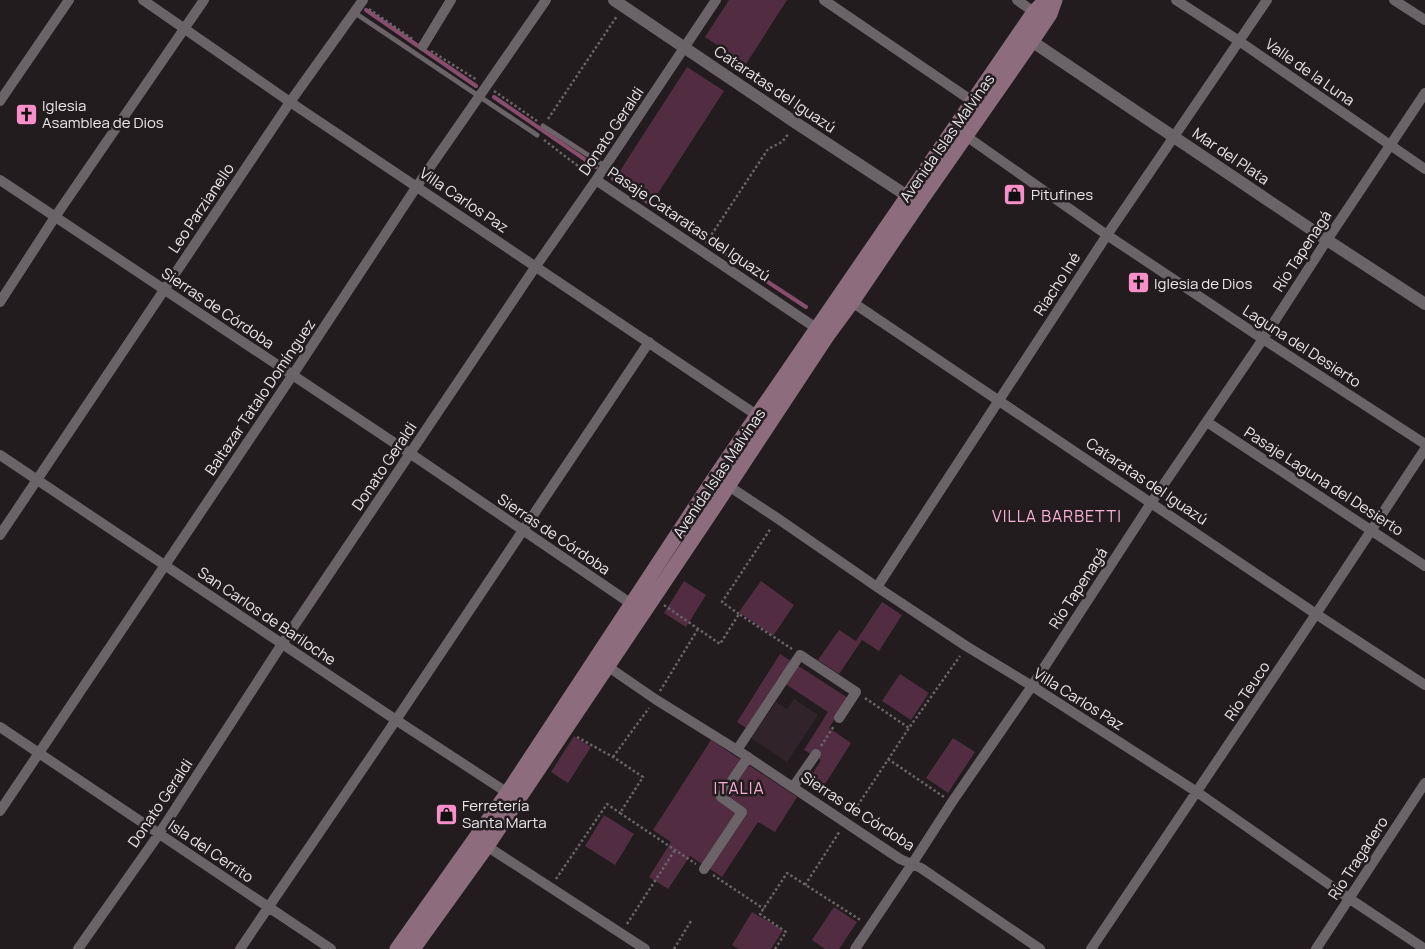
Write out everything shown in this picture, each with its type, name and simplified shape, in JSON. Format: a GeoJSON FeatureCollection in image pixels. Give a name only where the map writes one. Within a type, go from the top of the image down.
{"type":"FeatureCollection","features":[{"type":"Feature","properties":{"kind":"main road","name":"Avenida Islas Malvinas"},"geometry":{"type":"LineString","coordinates":[[513,796],[565,731],[607,666],[637,608],[653,596],[728,486],[764,419],[822,332],[913,200],[966,136],[985,109],[1026,37],[1034,12],[1046,0]]}},
{"type":"Feature","properties":{"kind":"main road","name":"Avenida Islas Malvinas"},"geometry":{"type":"LineString","coordinates":[[822,332],[852,302],[972,101],[1026,37],[1050,14],[1055,0]]}},
{"type":"Feature","properties":{"kind":"main road","name":"Avenida Islas Malvinas"},"geometry":{"type":"LineString","coordinates":[[413,949],[637,608],[715,477],[764,419]]}},
{"type":"Feature","properties":{"kind":"main road","name":"Avenida Islas Malvinas"},"geometry":{"type":"LineString","coordinates":[[397,949],[481,843]]}},
{"type":"Feature","properties":{"kind":"street"},"geometry":{"type":"LineString","coordinates":[[0,101],[69,0]]}},
{"type":"Feature","properties":{"kind":"street","name":"Villa Carlos Paz"},"geometry":{"type":"LineString","coordinates":[[143,0],[290,102],[764,419]]}},
{"type":"Feature","properties":{"kind":"street"},"geometry":{"type":"LineString","coordinates":[[0,302],[204,0]]}},
{"type":"Feature","properties":{"kind":"street"},"geometry":{"type":"LineString","coordinates":[[422,46],[451,0]]}},
{"type":"Feature","properties":{"kind":"street","name":"Baltazar Tatalo Domínguez"},"geometry":{"type":"LineString","coordinates":[[0,811],[417,186],[546,0]]}},
{"type":"Feature","properties":{"kind":"street","name":"Donato Geraldi"},"geometry":{"type":"LineString","coordinates":[[78,949],[159,834],[282,644],[716,0]]}},
{"type":"Feature","properties":{"kind":"street"},"geometry":{"type":"LineString","coordinates":[[824,0],[985,109]]}},
{"type":"Feature","properties":{"kind":"street"},"geometry":{"type":"LineString","coordinates":[[1018,0],[1034,12]]}},
{"type":"Feature","properties":{"kind":"street","name":"Valle de la Luna"},"geometry":{"type":"LineString","coordinates":[[1176,0],[1425,169]]}},
{"type":"Feature","properties":{"kind":"street","name":"Riacho Iné"},"geometry":{"type":"LineString","coordinates":[[876,587],[1107,235],[1267,0]]}},
{"type":"Feature","properties":{"kind":"street"},"geometry":{"type":"LineString","coordinates":[[1394,0],[1425,20]]}},
{"type":"Feature","properties":{"kind":"street","name":"Leo Parzianello"},"geometry":{"type":"LineString","coordinates":[[0,535],[290,102],[362,1]]}},
{"type":"Feature","properties":{"kind":"street","name":"Cataratas del Iguazú"},"geometry":{"type":"LineString","coordinates":[[618,3],[913,200]]}},
{"type":"Feature","properties":{"kind":"street","name":"Mar del Plata"},"geometry":{"type":"LineString","coordinates":[[1026,37],[1425,304]]}},
{"type":"Feature","properties":{"kind":"street","name":"Río Tapenagá"},"geometry":{"type":"LineString","coordinates":[[854,949],[1032,686],[1151,503],[1263,339],[1425,93]]}},
{"type":"Feature","properties":{"kind":"street","name":"Laguna del Desierto"},"geometry":{"type":"LineString","coordinates":[[966,136],[1107,235],[1425,444]]}},
{"type":"Feature","properties":{"kind":"street","name":"Sierras de Córdoba"},"geometry":{"type":"LineString","coordinates":[[0,180],[411,454],[637,608]]}},
{"type":"Feature","properties":{"kind":"street","name":"Pasaje Cataratas del Iguazú"},"geometry":{"type":"LineString","coordinates":[[596,180],[822,332]]}},
{"type":"Feature","properties":{"kind":"street","name":"Cataratas del Iguazú"},"geometry":{"type":"LineString","coordinates":[[852,302],[1316,614],[1425,685]]}},
{"type":"Feature","properties":{"kind":"street"},"geometry":{"type":"LineString","coordinates":[[240,949],[649,342]]}},
{"type":"Feature","properties":{"kind":"street","name":"Pasaje Laguna del Desierto"},"geometry":{"type":"LineString","coordinates":[[1207,422],[1425,566]]}},
{"type":"Feature","properties":{"kind":"street","name":"Río Teuco"},"geometry":{"type":"LineString","coordinates":[[1091,949],[1425,449]]}},
{"type":"Feature","properties":{"kind":"street","name":"San Carlos de Bariloche"},"geometry":{"type":"LineString","coordinates":[[0,455],[513,796]]}},
{"type":"Feature","properties":{"kind":"street","name":"Villa Carlos Paz"},"geometry":{"type":"LineString","coordinates":[[715,477],[966,646],[1197,792],[1425,949]]}},
{"type":"Feature","properties":{"kind":"street"},"geometry":{"type":"LineString","coordinates":[[737,750],[800,655],[856,692],[840,718]]}},
{"type":"Feature","properties":{"kind":"street","name":"Sierras de Córdoba"},"geometry":{"type":"LineString","coordinates":[[607,666],[655,699],[748,757],[900,859],[921,868],[1040,949]]}},
{"type":"Feature","properties":{"kind":"street","name":"Isla del Cerrito"},"geometry":{"type":"LineString","coordinates":[[0,727],[331,949]]}},
{"type":"Feature","properties":{"kind":"street"},"geometry":{"type":"LineString","coordinates":[[793,787],[816,754]]}},
{"type":"Feature","properties":{"kind":"street"},"geometry":{"type":"LineString","coordinates":[[704,869],[742,812],[721,798],[748,757]]}},
{"type":"Feature","properties":{"kind":"street","name":"Río Tragadero"},"geometry":{"type":"LineString","coordinates":[[1316,949],[1425,783]]}},
{"type":"Feature","properties":{"kind":"street"},"geometry":{"type":"LineString","coordinates":[[481,843],[621,934],[634,946],[645,949]]}},
{"type":"Feature","properties":{"kind":"lane"},"geometry":{"type":"LineString","coordinates":[[355,13],[537,135]]}},
{"type":"Feature","properties":{"kind":"lane"},"geometry":{"type":"LineString","coordinates":[[543,126],[605,166]]}},
{"type":"Feature","properties":{"kind":"path"},"geometry":{"type":"LineString","coordinates":[[362,1],[422,46],[486,86],[543,126],[618,3]]}},
{"type":"Feature","properties":{"kind":"path"},"geometry":{"type":"LineString","coordinates":[[701,250],[768,149],[782,142],[796,123]]}},
{"type":"Feature","properties":{"kind":"path","name":"Pasaje Cataratas del Iguazú"},"geometry":{"type":"LineString","coordinates":[[537,135],[596,180]]}},
{"type":"Feature","properties":{"kind":"path"},"geometry":{"type":"LineString","coordinates":[[777,518],[722,602],[800,655]]}},
{"type":"Feature","properties":{"kind":"path"},"geometry":{"type":"LineString","coordinates":[[653,596],[720,644],[739,614]]}},
{"type":"Feature","properties":{"kind":"path"},"geometry":{"type":"LineString","coordinates":[[805,885],[966,646]]}},
{"type":"Feature","properties":{"kind":"path"},"geometry":{"type":"LineString","coordinates":[[856,692],[909,728]]}},
{"type":"Feature","properties":{"kind":"path"},"geometry":{"type":"LineString","coordinates":[[816,754],[840,718]]}},
{"type":"Feature","properties":{"kind":"path"},"geometry":{"type":"LineString","coordinates":[[565,731],[613,757],[643,777],[620,813]]}},
{"type":"Feature","properties":{"kind":"path"},"geometry":{"type":"LineString","coordinates":[[888,760],[952,802]]}},
{"type":"Feature","properties":{"kind":"path"},"geometry":{"type":"LineString","coordinates":[[550,887],[607,804],[764,909]]}},
{"type":"Feature","properties":{"kind":"path"},"geometry":{"type":"LineString","coordinates":[[621,934],[675,850]]}},
{"type":"Feature","properties":{"kind":"path"},"geometry":{"type":"LineString","coordinates":[[775,949],[786,932],[760,914],[787,873],[870,926]]}},
{"type":"Feature","properties":{"kind":"path"},"geometry":{"type":"LineString","coordinates":[[674,949],[691,921]]}},
{"type":"Feature","properties":{"kind":"shaded area"},"geometry":{"type":"Polygon","coordinates":[[[729,0],[787,0],[746,64],[705,37],[729,0]]]}},
{"type":"Feature","properties":{"kind":"shaded area"},"geometry":{"type":"Polygon","coordinates":[[[687,67],[724,91],[653,201],[616,177],[687,67]]]}},
{"type":"Feature","properties":{"kind":"shaded area"},"geometry":{"type":"Polygon","coordinates":[[[684,581],[706,595],[686,627],[664,613],[684,581]]]}},
{"type":"Feature","properties":{"kind":"shaded area"},"geometry":{"type":"Polygon","coordinates":[[[761,581],[794,605],[773,636],[739,612],[761,581]]]}},
{"type":"Feature","properties":{"kind":"shaded area"},"geometry":{"type":"Polygon","coordinates":[[[882,602],[902,615],[879,651],[862,640],[839,674],[818,660],[839,630],[856,641],[882,602]]]}},
{"type":"Feature","properties":{"kind":"shaded area"},"geometry":{"type":"Polygon","coordinates":[[[780,654],[848,698],[829,728],[851,743],[822,789],[808,781],[821,760],[804,750],[828,712],[778,679],[746,728],[737,722],[780,654]]]}},
{"type":"Feature","properties":{"kind":"shaded area"},"geometry":{"type":"Polygon","coordinates":[[[900,674],[929,693],[911,720],[882,701],[900,674]]]}},
{"type":"Feature","properties":{"kind":"shaded area"},"geometry":{"type":"Polygon","coordinates":[[[794,699],[818,715],[787,762],[751,738],[776,702],[787,709],[794,699]]]}},
{"type":"Feature","properties":{"kind":"shaded area"},"geometry":{"type":"Polygon","coordinates":[[[574,736],[591,747],[568,783],[551,772],[574,736]]]}},
{"type":"Feature","properties":{"kind":"shaded area"},"geometry":{"type":"Polygon","coordinates":[[[953,738],[975,752],[948,793],[926,778],[953,738]]]}},
{"type":"Feature","properties":{"kind":"shaded area"},"geometry":{"type":"Polygon","coordinates":[[[711,740],[797,797],[775,832],[758,822],[722,877],[690,856],[668,889],[649,877],[671,842],[653,830],[711,740]]]}},
{"type":"Feature","properties":{"kind":"shaded area"},"geometry":{"type":"Polygon","coordinates":[[[604,815],[634,834],[615,865],[585,846],[604,815]]]}},
{"type":"Feature","properties":{"kind":"shaded area"},"geometry":{"type":"Polygon","coordinates":[[[834,907],[857,922],[839,949],[825,949],[812,940],[834,907]]]}},
{"type":"Feature","properties":{"kind":"shaded area"},"geometry":{"type":"Polygon","coordinates":[[[752,912],[783,930],[771,949],[739,949],[732,945],[752,912]]]}},
{"type":"Feature","properties":{"kind":"waterway"},"geometry":{"type":"LineString","coordinates":[[366,10],[476,86]]}},
{"type":"Feature","properties":{"kind":"waterway"},"geometry":{"type":"LineString","coordinates":[[494,97],[596,167]]}},
{"type":"Feature","properties":{"kind":"waterway"},"geometry":{"type":"LineString","coordinates":[[613,179],[699,236]]}},
{"type":"Feature","properties":{"kind":"waterway"},"geometry":{"type":"LineString","coordinates":[[710,244],[806,307]]}},
{"type":"Feature","properties":{"kind":"place","name":"Iglesia Asamblea de Dios"},"geometry":{"type":"Point","coordinates":[26,114]}},
{"type":"Feature","properties":{"kind":"place","name":"Pitufines"},"geometry":{"type":"Point","coordinates":[1015,194]}},
{"type":"Feature","properties":{"kind":"place","name":"Iglesia de Dios"},"geometry":{"type":"Point","coordinates":[1138,283]}},
{"type":"Feature","properties":{"kind":"place","name":"Ferretería Santa Marta"},"geometry":{"type":"Point","coordinates":[446,814]}},
{"type":"Feature","properties":{"kind":"district","name":"VILLA BARBETTI"},"geometry":{"type":"Point","coordinates":[1057,516]}},
{"type":"Feature","properties":{"kind":"district","name":"ITALIA"},"geometry":{"type":"Point","coordinates":[739,788]}}]}
